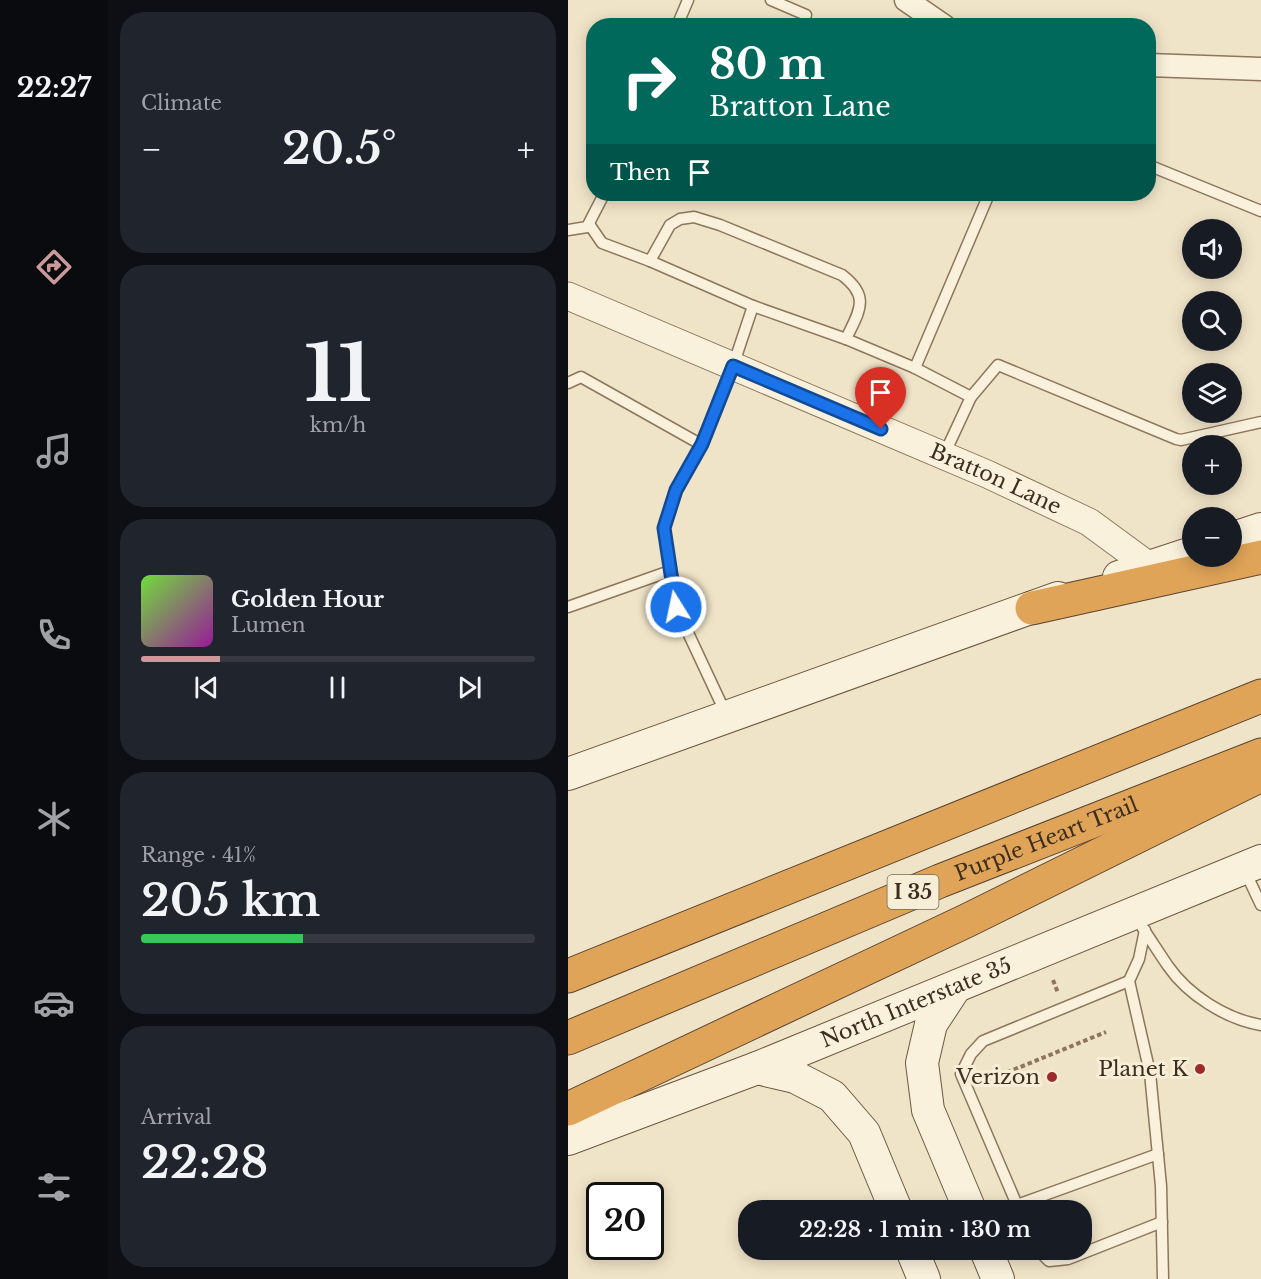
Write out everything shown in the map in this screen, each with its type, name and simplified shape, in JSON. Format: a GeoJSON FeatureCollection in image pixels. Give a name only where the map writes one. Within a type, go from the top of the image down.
{"type":"FeatureCollection","features":[{"type":"Feature","properties":{"kind":"highway"},"geometry":{"type":"LineString","coordinates":[[1032,608],[1261,557]]}},
{"type":"Feature","properties":{"kind":"highway","name":"I 35"},"geometry":{"type":"LineString","coordinates":[[568,976],[1261,696]]}},
{"type":"Feature","properties":{"kind":"highway","name":"Purple Heart Trail"},"geometry":{"type":"LineString","coordinates":[[568,1038],[940,881],[1261,754]]}},
{"type":"Feature","properties":{"kind":"highway"},"geometry":{"type":"LineString","coordinates":[[568,1109],[986,911],[1261,775]]}},
{"type":"Feature","properties":{"kind":"main road"},"geometry":{"type":"LineString","coordinates":[[1242,535],[1261,529]]}},
{"type":"Feature","properties":{"kind":"main road"},"geometry":{"type":"LineString","coordinates":[[568,774],[1182,556]]}},
{"type":"Feature","properties":{"kind":"main road","name":"North Interstate 35"},"geometry":{"type":"LineString","coordinates":[[568,1139],[757,1068],[954,988],[1139,922],[1252,865]]}},
{"type":"Feature","properties":{"kind":"main road"},"geometry":{"type":"LineString","coordinates":[[954,988],[931,1024],[922,1063],[928,1110],[966,1200]]}},
{"type":"Feature","properties":{"kind":"main road"},"geometry":{"type":"LineString","coordinates":[[757,1068],[794,1077],[832,1096],[864,1133],[892,1200]]}},
{"type":"Feature","properties":{"kind":"main road"},"geometry":{"type":"LineString","coordinates":[[916,1260],[925,1279]]}},
{"type":"Feature","properties":{"kind":"main road"},"geometry":{"type":"LineString","coordinates":[[990,1260],[998,1279]]}},
{"type":"Feature","properties":{"kind":"street"},"geometry":{"type":"LineString","coordinates":[[906,0],[932,18]]}},
{"type":"Feature","properties":{"kind":"street"},"geometry":{"type":"LineString","coordinates":[[1156,65],[1261,69]]}},
{"type":"Feature","properties":{"kind":"street","name":"Bratton Lane"},"geometry":{"type":"LineString","coordinates":[[568,296],[944,456],[1089,522],[1149,566]]}},
{"type":"Feature","properties":{"kind":"lane"},"geometry":{"type":"LineString","coordinates":[[681,18],[688,0]]}},
{"type":"Feature","properties":{"kind":"lane"},"geometry":{"type":"LineString","coordinates":[[771,0],[806,15]]}},
{"type":"Feature","properties":{"kind":"lane"},"geometry":{"type":"LineString","coordinates":[[1156,168],[1261,211]]}},
{"type":"Feature","properties":{"kind":"lane"},"geometry":{"type":"LineString","coordinates":[[568,230],[587,227],[600,201]]}},
{"type":"Feature","properties":{"kind":"lane"},"geometry":{"type":"LineString","coordinates":[[915,368],[986,201]]}},
{"type":"Feature","properties":{"kind":"lane"},"geometry":{"type":"LineString","coordinates":[[650,261],[670,225],[680,219],[694,217],[720,225],[842,275],[856,286],[860,298],[858,312],[846,339]]}},
{"type":"Feature","properties":{"kind":"lane"},"geometry":{"type":"LineString","coordinates":[[589,224],[602,243],[650,261],[753,306],[846,339],[915,368],[972,398]]}},
{"type":"Feature","properties":{"kind":"lane"},"geometry":{"type":"LineString","coordinates":[[727,717],[676,607],[664,528],[676,490],[702,444],[733,366],[753,306]]}},
{"type":"Feature","properties":{"kind":"lane"},"geometry":{"type":"LineString","coordinates":[[944,456],[972,398],[998,365],[1176,439],[1181,440],[1261,422]]}},
{"type":"Feature","properties":{"kind":"lane"},"geometry":{"type":"LineString","coordinates":[[568,383],[581,377],[702,444]]}},
{"type":"Feature","properties":{"kind":"lane"},"geometry":{"type":"LineString","coordinates":[[568,607],[670,571]]}},
{"type":"Feature","properties":{"kind":"lane"},"geometry":{"type":"LineString","coordinates":[[1252,865],[1261,905]]}},
{"type":"Feature","properties":{"kind":"lane"},"geometry":{"type":"LineString","coordinates":[[1139,922],[1139,959],[1129,981],[1150,1073],[1158,1154],[1164,1279]]}},
{"type":"Feature","properties":{"kind":"lane"},"geometry":{"type":"LineString","coordinates":[[1139,922],[1169,968],[1205,1003],[1244,1022],[1261,1024]]}},
{"type":"Feature","properties":{"kind":"lane"},"geometry":{"type":"LineString","coordinates":[[1015,1200],[961,1074],[971,1054],[983,1041],[1129,981]]}},
{"type":"Feature","properties":{"kind":"lane"},"geometry":{"type":"LineString","coordinates":[[1039,1200],[1158,1154]]}},
{"type":"Feature","properties":{"kind":"lane"},"geometry":{"type":"LineString","coordinates":[[1092,1250],[1162,1222]]}},
{"type":"Feature","properties":{"kind":"path"},"geometry":{"type":"LineString","coordinates":[[1053,980],[1060,997]]}},
{"type":"Feature","properties":{"kind":"path"},"geometry":{"type":"LineString","coordinates":[[986,1080],[1106,1032]]}},
{"type":"Feature","properties":{"kind":"place","name":"Planet K"},"geometry":{"type":"Point","coordinates":[1200,1069]}},
{"type":"Feature","properties":{"kind":"place","name":"Verizon"},"geometry":{"type":"Point","coordinates":[1052,1077]}},
{"type":"Feature","properties":{"kind":"route"},"geometry":{"type":"LineString","coordinates":[[676,607],[664,528],[668,510],[676,490],[702,444],[733,366],[881,429]]}}]}
